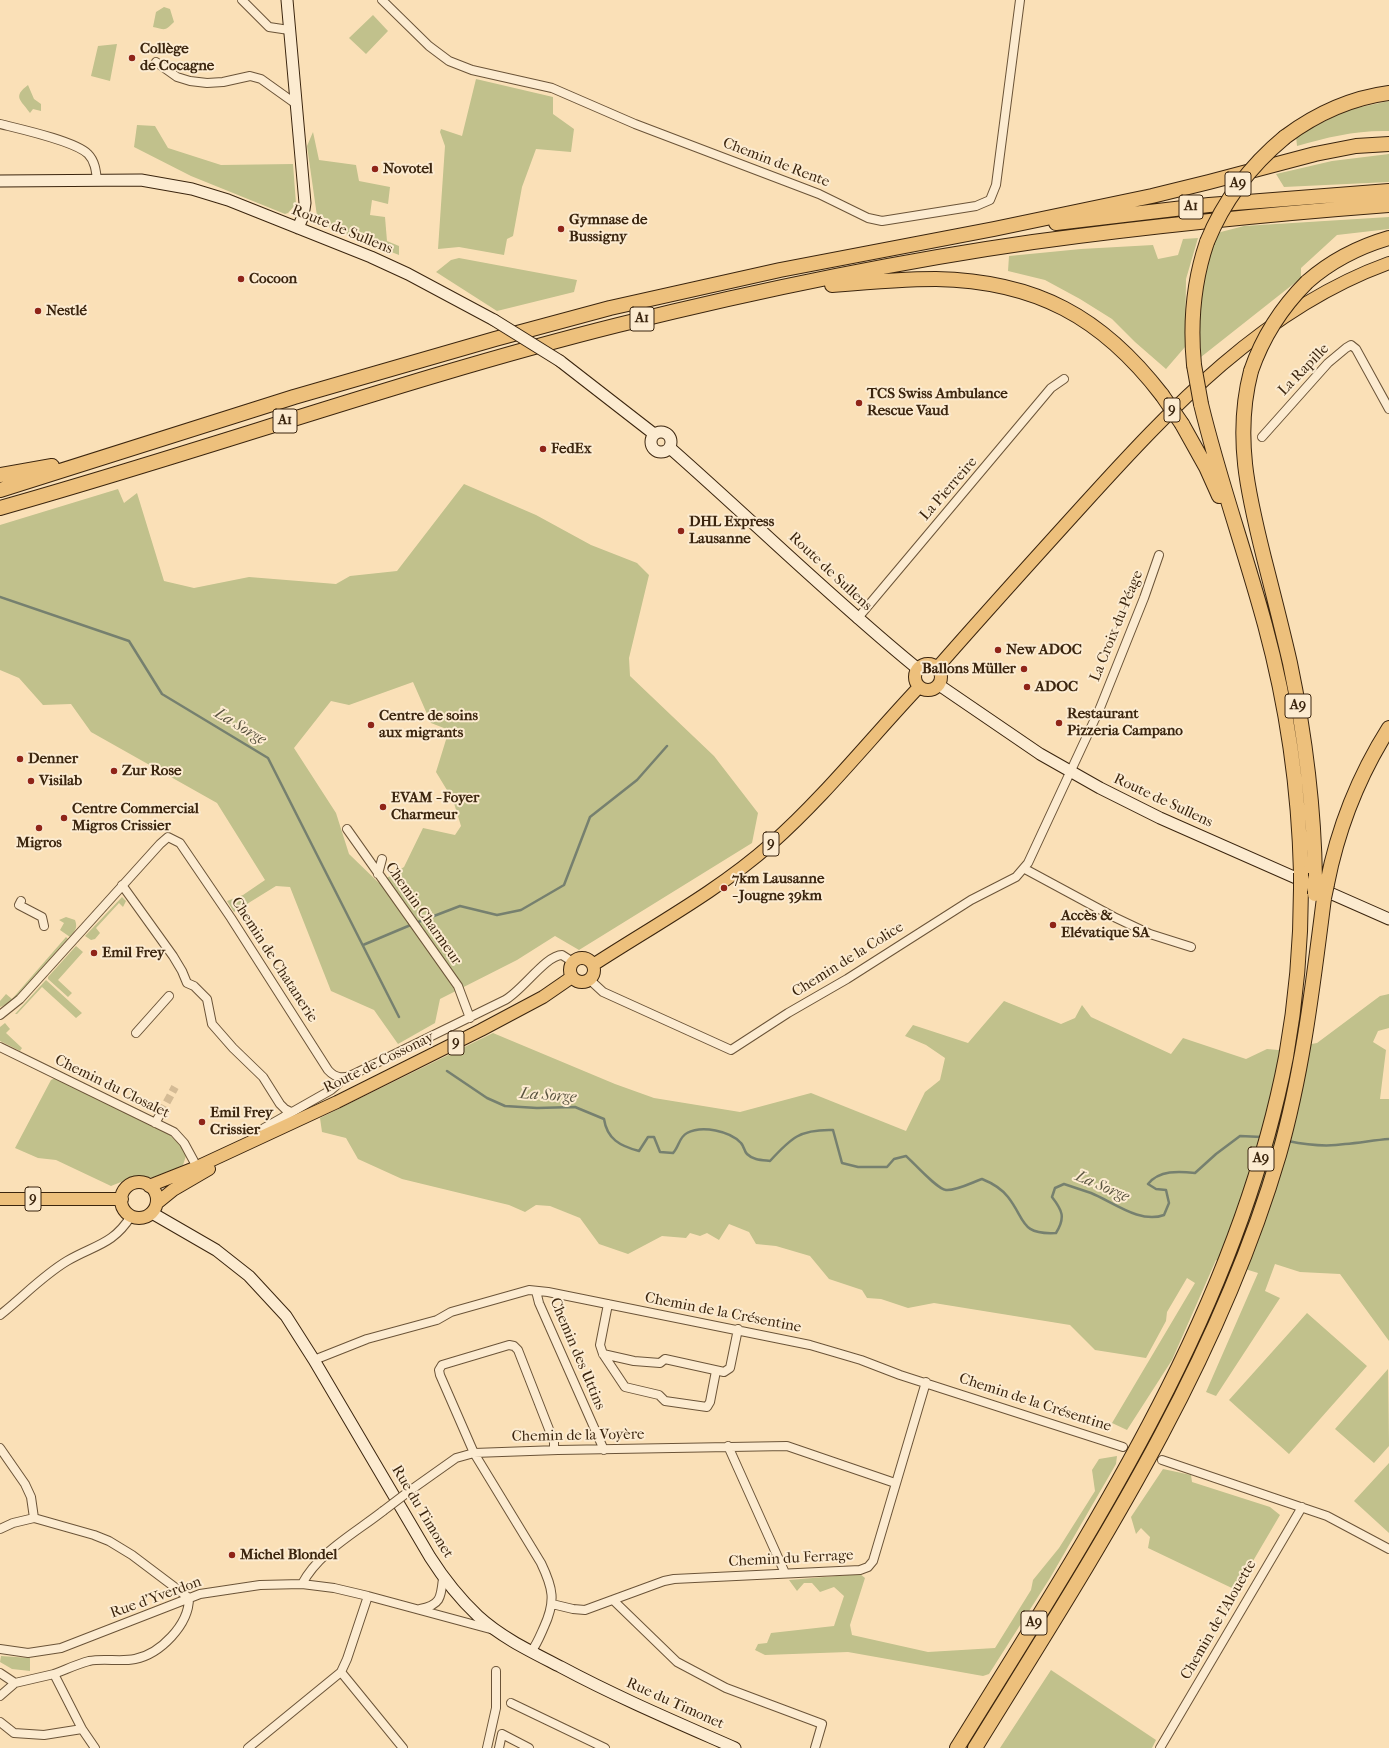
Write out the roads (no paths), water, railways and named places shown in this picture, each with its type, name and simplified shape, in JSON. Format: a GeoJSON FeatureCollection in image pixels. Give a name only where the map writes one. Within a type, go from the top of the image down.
{"type":"FeatureCollection","features":[{"type":"Feature","properties":{"kind":"highway","name":"A9"},"geometry":{"type":"LineString","coordinates":[[957,1748],[1061,1579],[1130,1459],[1190,1343],[1226,1259],[1258,1170],[1270,1129],[1286,1056],[1297,976],[1301,888],[1298,798],[1288,725],[1269,638],[1200,404],[1194,365],[1192,325],[1193,301],[1197,274],[1207,242],[1222,210],[1240,181],[1262,157],[1285,137],[1325,112],[1352,101],[1389,92]]}},
{"type":"Feature","properties":{"kind":"highway"},"geometry":{"type":"LineString","coordinates":[[994,229],[1180,189],[1315,154],[1356,146],[1389,144]]}},
{"type":"Feature","properties":{"kind":"highway","name":"A1"},"geometry":{"type":"LineString","coordinates":[[0,490],[309,393],[495,339],[610,308],[811,263],[994,229],[1209,205],[1389,191]]}},
{"type":"Feature","properties":{"kind":"highway","name":"A1"},"geometry":{"type":"LineString","coordinates":[[0,508],[70,488],[375,393],[522,350],[658,315],[878,268],[1047,240],[1197,222],[1389,205]]}},
{"type":"Feature","properties":{"kind":"highway","name":"A9"},"geometry":{"type":"LineString","coordinates":[[975,1748],[1078,1580],[1144,1466],[1203,1350],[1245,1254],[1279,1154],[1303,1051],[1314,972],[1320,889],[1311,797],[1302,730],[1282,632],[1252,508],[1244,464],[1243,416],[1246,391],[1251,371],[1270,328],[1287,304],[1307,282],[1327,267],[1352,252],[1389,238]]}},
{"type":"Feature","properties":{"kind":"highway"},"geometry":{"type":"LineString","coordinates":[[784,288],[935,279],[986,283],[1021,291],[1064,308],[1099,329],[1138,365],[1162,395],[1182,424],[1213,483],[1247,563]]}},
{"type":"Feature","properties":{"kind":"highway"},"geometry":{"type":"LineString","coordinates":[[0,475],[110,455]]}},
{"type":"Feature","properties":{"kind":"highway"},"geometry":{"type":"LineString","coordinates":[[0,516],[70,488]]}},
{"type":"Feature","properties":{"kind":"highway"},"geometry":{"type":"LineString","coordinates":[[1320,889],[1346,811],[1367,765],[1389,728]]}},
{"type":"Feature","properties":{"kind":"main road"},"geometry":{"type":"LineString","coordinates":[[287,0],[305,203],[303,216],[298,228]]}},
{"type":"Feature","properties":{"kind":"main road","name":"Route de Sullens"},"geometry":{"type":"LineString","coordinates":[[0,181],[141,180],[192,189],[228,200],[396,268],[494,320],[560,361],[654,434]]}},
{"type":"Feature","properties":{"kind":"main road","name":"9"},"geometry":{"type":"LineString","coordinates":[[937,668],[1130,453],[1182,400],[1212,373],[1257,336],[1294,310],[1343,282],[1389,263]]}},
{"type":"Feature","properties":{"kind":"main road"},"geometry":{"type":"LineString","coordinates":[[660,431],[668,434],[672,442],[670,448],[661,452],[655,450],[651,441],[654,434],[660,431]]}},
{"type":"Feature","properties":{"kind":"main road","name":"Route de Sullens"},"geometry":{"type":"LineString","coordinates":[[670,448],[778,544],[857,618],[918,669]]}},
{"type":"Feature","properties":{"kind":"main road"},"geometry":{"type":"LineString","coordinates":[[927,664],[937,668],[942,678],[939,685],[932,690],[923,690],[919,687],[915,678],[918,669],[927,664]]}},
{"type":"Feature","properties":{"kind":"main road","name":"Route de Sullens"},"geometry":{"type":"LineString","coordinates":[[939,685],[999,727],[1070,772],[1160,818],[1389,919]]}},
{"type":"Feature","properties":{"kind":"main road","name":"9"},"geometry":{"type":"LineString","coordinates":[[593,965],[716,886],[770,845],[808,809],[919,687]]}},
{"type":"Feature","properties":{"kind":"main road"},"geometry":{"type":"LineString","coordinates":[[584,958],[588,959],[593,965],[595,971],[590,980],[582,983],[574,980],[570,969],[573,962],[584,958]]}},
{"type":"Feature","properties":{"kind":"main road","name":"Route de Cossonay"},"geometry":{"type":"LineString","coordinates":[[149,1186],[197,1167],[263,1133],[336,1102],[481,1030],[551,993],[572,977]]}},
{"type":"Feature","properties":{"kind":"main road","name":"Route de Cossonay"},"geometry":{"type":"LineString","coordinates":[[154,1208],[173,1190],[263,1133]]}},
{"type":"Feature","properties":{"kind":"main road","name":"9"},"geometry":{"type":"LineString","coordinates":[[0,1199],[122,1199],[123,1194],[131,1185],[143,1183],[149,1186]]}},
{"type":"Feature","properties":{"kind":"main road"},"geometry":{"type":"LineString","coordinates":[[149,1186],[155,1193],[154,1208]]}},
{"type":"Feature","properties":{"kind":"main road"},"geometry":{"type":"LineString","coordinates":[[122,1199],[124,1209],[131,1216]]}},
{"type":"Feature","properties":{"kind":"main road","name":"9"},"geometry":{"type":"LineString","coordinates":[[131,1216],[142,1218],[154,1208]]}},
{"type":"Feature","properties":{"kind":"main road","name":"Rue du Timonet"},"geometry":{"type":"LineString","coordinates":[[154,1208],[216,1250],[249,1276],[286,1316],[314,1360],[443,1578],[479,1616],[497,1631],[531,1652],[636,1705],[735,1748]]}},
{"type":"Feature","properties":{"kind":"street"},"geometry":{"type":"LineString","coordinates":[[242,0],[269,27],[289,30]]}},
{"type":"Feature","properties":{"kind":"street","name":"Chemin de Rente"},"geometry":{"type":"LineString","coordinates":[[382,0],[429,46],[449,61],[472,70],[552,88],[635,124],[819,194],[868,218],[882,221],[976,206],[990,200],[996,185],[1020,0]]}},
{"type":"Feature","properties":{"kind":"street"},"geometry":{"type":"LineString","coordinates":[[156,62],[177,77],[190,81],[207,83],[223,82],[250,76],[261,79],[296,104]]}},
{"type":"Feature","properties":{"kind":"street"},"geometry":{"type":"LineString","coordinates":[[0,124],[38,133],[83,150],[93,161],[96,169],[97,180]]}},
{"type":"Feature","properties":{"kind":"street","name":"La Rapille"},"geometry":{"type":"LineString","coordinates":[[1262,437],[1328,363],[1351,345],[1356,349],[1389,409]]}},
{"type":"Feature","properties":{"kind":"street","name":"La Pierreire"},"geometry":{"type":"LineString","coordinates":[[857,618],[1051,388],[1064,380]]}},
{"type":"Feature","properties":{"kind":"street","name":"La Croix-du-Péage"},"geometry":{"type":"LineString","coordinates":[[1070,772],[1100,708],[1159,555]]}},
{"type":"Feature","properties":{"kind":"street","name":"Chemin de la Colice"},"geometry":{"type":"LineString","coordinates":[[590,980],[603,992],[731,1050],[788,1013],[847,979],[971,900],[1016,877],[1025,869],[1070,772]]}},
{"type":"Feature","properties":{"kind":"street","name":"Chemin Charmeur"},"geometry":{"type":"LineString","coordinates":[[347,829],[458,986],[470,1018]]}},
{"type":"Feature","properties":{"kind":"street","name":"Chemin de Chatanerie"},"geometry":{"type":"LineString","coordinates":[[0,1015],[20,999],[122,885],[168,837],[180,843],[231,918],[328,1070],[340,1078]]}},
{"type":"Feature","properties":{"kind":"street"},"geometry":{"type":"LineString","coordinates":[[378,874],[382,859]]}},
{"type":"Feature","properties":{"kind":"street"},"geometry":{"type":"LineString","coordinates":[[1025,869],[1143,931],[1190,947]]}},
{"type":"Feature","properties":{"kind":"street"},"geometry":{"type":"LineString","coordinates":[[122,885],[173,956],[187,983],[194,986],[207,999],[212,1024],[233,1048],[263,1077],[280,1104],[291,1112]]}},
{"type":"Feature","properties":{"kind":"street"},"geometry":{"type":"LineString","coordinates":[[21,901],[19,905],[42,917],[44,926]]}},
{"type":"Feature","properties":{"kind":"street"},"geometry":{"type":"LineString","coordinates":[[263,1133],[291,1112],[331,1090],[338,1084],[340,1078],[354,1074],[505,1000],[516,993],[551,958],[562,955],[573,962]]}},
{"type":"Feature","properties":{"kind":"street"},"geometry":{"type":"LineString","coordinates":[[136,1033],[169,996]]}},
{"type":"Feature","properties":{"kind":"street","name":"Chemin du Closalet"},"geometry":{"type":"LineString","coordinates":[[0,1047],[174,1132],[184,1143],[197,1167]]}},
{"type":"Feature","properties":{"kind":"street"},"geometry":{"type":"LineString","coordinates":[[155,1123],[161,1113]]}},
{"type":"Feature","properties":{"kind":"street"},"geometry":{"type":"LineString","coordinates":[[0,1314],[44,1277],[68,1260],[107,1242],[121,1230],[131,1216]]}},
{"type":"Feature","properties":{"kind":"street","name":"Chemin de la Crésentine"},"geometry":{"type":"LineString","coordinates":[[314,1360],[367,1338],[437,1320],[451,1312],[530,1290],[548,1292],[738,1329],[813,1346],[1123,1447]]}},
{"type":"Feature","properties":{"kind":"street","name":"Chemin des Uttins"},"geometry":{"type":"LineString","coordinates":[[536,1291],[539,1303],[604,1450]]}},
{"type":"Feature","properties":{"kind":"street"},"geometry":{"type":"LineString","coordinates":[[608,1304],[600,1345],[603,1354],[625,1387],[659,1395],[665,1401],[707,1407],[710,1402],[716,1371]]}},
{"type":"Feature","properties":{"kind":"street"},"geometry":{"type":"LineString","coordinates":[[603,1354],[634,1361],[660,1362],[665,1359],[724,1372],[730,1368],[738,1329]]}},
{"type":"Feature","properties":{"kind":"street"},"geometry":{"type":"LineString","coordinates":[[531,1652],[546,1622],[552,1604],[551,1588],[548,1577],[541,1563],[474,1454],[440,1375],[439,1370],[442,1365],[509,1345],[514,1346],[518,1350],[554,1442],[554,1450]]}},
{"type":"Feature","properties":{"kind":"street","name":"Chemin du Ferrage"},"geometry":{"type":"LineString","coordinates":[[552,1604],[585,1610],[664,1581],[674,1579],[860,1570],[868,1567],[873,1561],[926,1382]]}},
{"type":"Feature","properties":{"kind":"street"},"geometry":{"type":"LineString","coordinates":[[728,1446],[784,1574]]}},
{"type":"Feature","properties":{"kind":"street","name":"Chemin de la Voyère"},"geometry":{"type":"LineString","coordinates":[[302,1584],[308,1573],[322,1557],[408,1492],[456,1458],[474,1454],[554,1450],[787,1446],[895,1484]]}},
{"type":"Feature","properties":{"kind":"street"},"geometry":{"type":"LineString","coordinates":[[0,1448],[25,1484],[31,1497],[34,1518]]}},
{"type":"Feature","properties":{"kind":"street"},"geometry":{"type":"LineString","coordinates":[[1162,1460],[1327,1516],[1389,1549]]}},
{"type":"Feature","properties":{"kind":"street","name":"Chemin de l'Alouette"},"geometry":{"type":"LineString","coordinates":[[1160,1748],[1302,1507]]}},
{"type":"Feature","properties":{"kind":"street"},"geometry":{"type":"LineString","coordinates":[[0,1529],[13,1523],[34,1518],[94,1535],[109,1541],[132,1555],[189,1598],[189,1607],[181,1623],[161,1647],[146,1656],[129,1660],[106,1659],[88,1662],[54,1674],[15,1683],[0,1696]]}},
{"type":"Feature","properties":{"kind":"street"},"geometry":{"type":"LineString","coordinates":[[418,1610],[430,1608],[438,1602],[443,1578]]}},
{"type":"Feature","properties":{"kind":"street","name":"Rue d'Yverdon"},"geometry":{"type":"LineString","coordinates":[[0,1649],[28,1653],[61,1648],[200,1594],[250,1586],[302,1584],[334,1588],[368,1596],[471,1624],[487,1630],[497,1631]]}},
{"type":"Feature","properties":{"kind":"street"},"geometry":{"type":"LineString","coordinates":[[248,1748],[341,1672],[347,1659],[368,1596]]}},
{"type":"Feature","properties":{"kind":"street"},"geometry":{"type":"LineString","coordinates":[[613,1600],[677,1662],[726,1688],[822,1724],[815,1748]]}},
{"type":"Feature","properties":{"kind":"street"},"geometry":{"type":"LineString","coordinates":[[487,1748],[496,1708],[496,1671]]}},
{"type":"Feature","properties":{"kind":"street"},"geometry":{"type":"LineString","coordinates":[[341,1672],[403,1748]]}},
{"type":"Feature","properties":{"kind":"street"},"geometry":{"type":"LineString","coordinates":[[0,1673],[15,1683]]}},
{"type":"Feature","properties":{"kind":"street"},"geometry":{"type":"LineString","coordinates":[[54,1674],[82,1729],[95,1748]]}},
{"type":"Feature","properties":{"kind":"street"},"geometry":{"type":"LineString","coordinates":[[511,1703],[605,1748]]}},
{"type":"Feature","properties":{"kind":"street"},"geometry":{"type":"LineString","coordinates":[[0,1722],[14,1733],[44,1735],[82,1729]]}},
{"type":"Feature","properties":{"kind":"street"},"geometry":{"type":"LineString","coordinates":[[499,1748],[502,1734],[529,1748]]}},
{"type":"Feature","properties":{"kind":"waterway","name":"La Sorge"},"geometry":{"type":"LineString","coordinates":[[0,597],[129,641],[162,694],[268,758],[399,1017]]}},
{"type":"Feature","properties":{"kind":"waterway"},"geometry":{"type":"LineString","coordinates":[[363,945],[460,906],[497,915],[521,910],[564,885],[590,817],[637,780],[667,746]]}},
{"type":"Feature","properties":{"kind":"waterway","name":"La Sorge"},"geometry":{"type":"LineString","coordinates":[[447,1071],[487,1098],[505,1106],[537,1108],[575,1107],[604,1119],[611,1137],[620,1144],[639,1151],[648,1137],[654,1137],[660,1152],[673,1153],[684,1135],[693,1131],[708,1129],[730,1135],[742,1144],[747,1154],[758,1159],[770,1161],[784,1146],[797,1136],[812,1131],[833,1130],[842,1163],[858,1167],[887,1167],[894,1159],[906,1156],[932,1181],[942,1189],[946,1190],[959,1188],[982,1179],[996,1186],[1005,1194],[1030,1229],[1044,1233],[1056,1233],[1059,1227],[1062,1214],[1052,1197],[1055,1188],[1064,1184],[1091,1193],[1136,1214],[1146,1217],[1164,1215],[1169,1203],[1166,1190],[1156,1189],[1148,1184],[1153,1179],[1170,1172],[1195,1173],[1216,1154],[1240,1136],[1262,1137]]}},
{"type":"Feature","properties":{"kind":"waterway","name":"La Sorge"},"geometry":{"type":"LineString","coordinates":[[1288,1141],[1331,1145],[1389,1139]]}},
{"type":"Feature","properties":{"kind":"tunnel"},"geometry":{"type":"LineString","coordinates":[[161,1113],[175,1087]]}},
{"type":"Feature","properties":{"kind":"place","name":"Collège de Cocagne"},"geometry":{"type":"Point","coordinates":[132,58]}},
{"type":"Feature","properties":{"kind":"place","name":"Novotel"},"geometry":{"type":"Point","coordinates":[375,169]}},
{"type":"Feature","properties":{"kind":"place","name":"Gymnase de Bussigny"},"geometry":{"type":"Point","coordinates":[561,229]}},
{"type":"Feature","properties":{"kind":"place","name":"Cocoon"},"geometry":{"type":"Point","coordinates":[241,279]}},
{"type":"Feature","properties":{"kind":"place","name":"Nestlé"},"geometry":{"type":"Point","coordinates":[38,311]}},
{"type":"Feature","properties":{"kind":"place","name":"TCS Swiss Ambulance Rescue Vaud"},"geometry":{"type":"Point","coordinates":[859,403]}},
{"type":"Feature","properties":{"kind":"place","name":"FedEx"},"geometry":{"type":"Point","coordinates":[543,449]}},
{"type":"Feature","properties":{"kind":"place","name":"DHL Express Lausanne"},"geometry":{"type":"Point","coordinates":[681,531]}},
{"type":"Feature","properties":{"kind":"place","name":"New ADOC"},"geometry":{"type":"Point","coordinates":[998,650]}},
{"type":"Feature","properties":{"kind":"place","name":"Ballons Müller"},"geometry":{"type":"Point","coordinates":[1024,669]}},
{"type":"Feature","properties":{"kind":"place","name":"ADOC"},"geometry":{"type":"Point","coordinates":[1027,687]}},
{"type":"Feature","properties":{"kind":"place","name":"Restaurant Pizzeria Campano"},"geometry":{"type":"Point","coordinates":[1059,723]}},
{"type":"Feature","properties":{"kind":"place","name":"Centre de soins aux migrants"},"geometry":{"type":"Point","coordinates":[371,725]}},
{"type":"Feature","properties":{"kind":"place","name":"Denner"},"geometry":{"type":"Point","coordinates":[20,759]}},
{"type":"Feature","properties":{"kind":"place","name":"Zur Rose"},"geometry":{"type":"Point","coordinates":[114,771]}},
{"type":"Feature","properties":{"kind":"place","name":"Visilab"},"geometry":{"type":"Point","coordinates":[31,781]}},
{"type":"Feature","properties":{"kind":"place","name":"EVAM - Foyer Charmeur"},"geometry":{"type":"Point","coordinates":[383,807]}},
{"type":"Feature","properties":{"kind":"place","name":"Centre Commercial Migros Crissier"},"geometry":{"type":"Point","coordinates":[64,818]}},
{"type":"Feature","properties":{"kind":"place","name":"Migros"},"geometry":{"type":"Point","coordinates":[39,828]}},
{"type":"Feature","properties":{"kind":"place","name":"7km Lausanne - Jougne 39km"},"geometry":{"type":"Point","coordinates":[724,888]}},
{"type":"Feature","properties":{"kind":"place","name":"Accès & Elévatique SA"},"geometry":{"type":"Point","coordinates":[1053,925]}},
{"type":"Feature","properties":{"kind":"place","name":"Emil Frey"},"geometry":{"type":"Point","coordinates":[94,953]}},
{"type":"Feature","properties":{"kind":"place","name":"Emil Frey Crissier"},"geometry":{"type":"Point","coordinates":[202,1122]}},
{"type":"Feature","properties":{"kind":"place","name":"Michel Blondel"},"geometry":{"type":"Point","coordinates":[232,1555]}}]}
